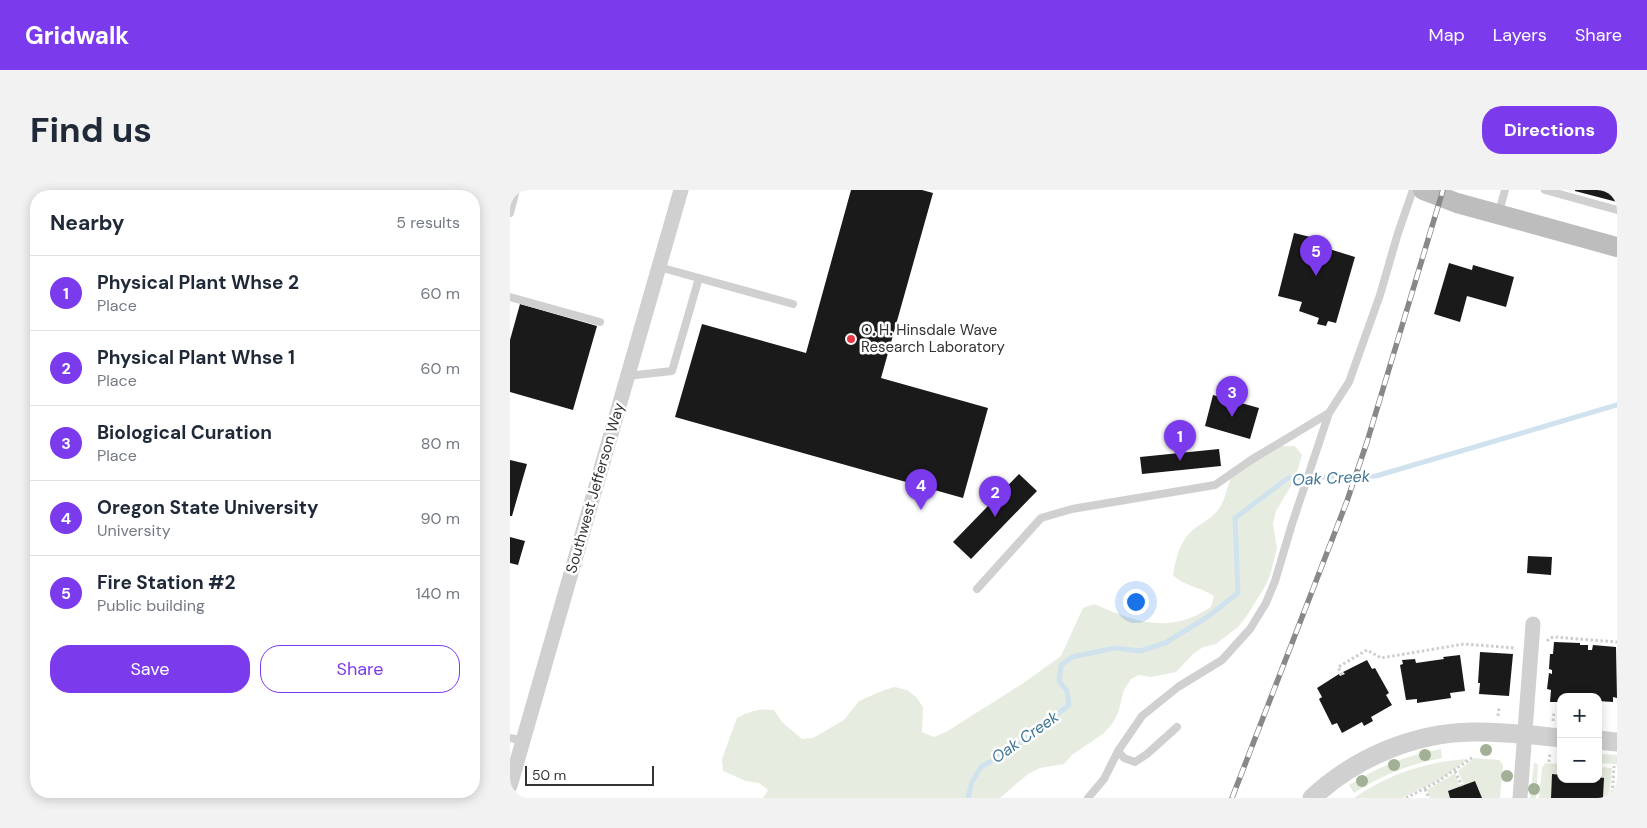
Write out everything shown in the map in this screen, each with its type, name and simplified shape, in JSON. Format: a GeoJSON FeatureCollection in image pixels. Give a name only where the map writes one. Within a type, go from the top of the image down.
{"type":"FeatureCollection","features":[{"type":"Feature","properties":{"kind":"main road"},"geometry":{"type":"LineString","coordinates":[[1423,190],[1457,203],[1617,247]]}},
{"type":"Feature","properties":{"kind":"street","name":"Southwest Jefferson Way"},"geometry":{"type":"LineString","coordinates":[[510,786],[516,740],[627,376],[681,190]]}},
{"type":"Feature","properties":{"kind":"street"},"geometry":{"type":"LineString","coordinates":[[1520,798],[1533,624]]}},
{"type":"Feature","properties":{"kind":"street"},"geometry":{"type":"LineString","coordinates":[[1312,798],[1343,773],[1362,761],[1389,749],[1417,740],[1473,732],[1557,738]]}},
{"type":"Feature","properties":{"kind":"street"},"geometry":{"type":"LineString","coordinates":[[1602,740],[1617,742]]}},
{"type":"Feature","properties":{"kind":"lane"},"geometry":{"type":"LineString","coordinates":[[511,208],[516,190]]}},
{"type":"Feature","properties":{"kind":"lane"},"geometry":{"type":"LineString","coordinates":[[1088,798],[1104,779],[1118,751],[1142,716],[1178,687],[1222,660],[1250,629],[1266,603],[1329,413],[1349,382],[1380,295],[1412,190]]}},
{"type":"Feature","properties":{"kind":"lane"},"geometry":{"type":"LineString","coordinates":[[1498,214],[1505,190]]}},
{"type":"Feature","properties":{"kind":"lane"},"geometry":{"type":"LineString","coordinates":[[1545,190],[1617,210]]}},
{"type":"Feature","properties":{"kind":"lane"},"geometry":{"type":"LineString","coordinates":[[659,267],[793,304]]}},
{"type":"Feature","properties":{"kind":"lane"},"geometry":{"type":"LineString","coordinates":[[627,376],[672,371],[699,278]]}},
{"type":"Feature","properties":{"kind":"lane"},"geometry":{"type":"LineString","coordinates":[[510,297],[600,322]]}},
{"type":"Feature","properties":{"kind":"lane"},"geometry":{"type":"LineString","coordinates":[[977,589],[1041,518],[1072,510],[1215,485],[1329,413]]}},
{"type":"Feature","properties":{"kind":"lane"},"geometry":{"type":"LineString","coordinates":[[1118,751],[1124,758],[1135,762],[1147,754],[1177,726]]}},
{"type":"Feature","properties":{"kind":"path"},"geometry":{"type":"LineString","coordinates":[[1342,675],[1338,667],[1367,650],[1381,658],[1464,644],[1546,650],[1550,638],[1617,642]]}},
{"type":"Feature","properties":{"kind":"path"},"geometry":{"type":"LineString","coordinates":[[1406,798],[1455,771],[1474,757]]}},
{"type":"Feature","properties":{"kind":"path"},"geometry":{"type":"LineString","coordinates":[[1612,798],[1614,766]]}},
{"type":"Feature","properties":{"kind":"path"},"geometry":{"type":"LineString","coordinates":[[1455,771],[1462,786]]}},
{"type":"Feature","properties":{"kind":"path"},"geometry":{"type":"LineString","coordinates":[[1424,789],[1428,798]]}},
{"type":"Feature","properties":{"kind":"shaded area"},"geometry":{"type":"Polygon","coordinates":[[[1295,446],[1302,455],[1295,479],[1276,511],[1273,524],[1277,548],[1271,572],[1266,585],[1246,617],[1238,627],[1216,644],[1203,647],[1193,654],[1176,672],[1151,677],[1139,675],[1131,679],[1124,690],[1118,713],[1112,724],[1104,733],[1072,755],[1064,764],[1040,768],[1028,774],[1000,798],[763,798],[768,790],[759,783],[746,781],[723,771],[722,759],[737,718],[750,712],[764,709],[774,710],[782,722],[802,739],[813,738],[844,720],[859,701],[895,687],[907,690],[916,697],[923,707],[922,732],[934,737],[946,732],[1022,684],[1061,656],[1083,608],[1094,604],[1124,616],[1152,623],[1181,621],[1196,616],[1211,607],[1214,596],[1182,582],[1173,575],[1182,544],[1189,534],[1211,517],[1220,507],[1232,476],[1244,461],[1265,448],[1295,446]]]}},
{"type":"Feature","properties":{"kind":"shaded area"},"geometry":{"type":"Polygon","coordinates":[[[1441,749],[1442,758],[1396,771],[1354,793],[1349,785],[1393,762],[1441,749]]]}},
{"type":"Feature","properties":{"kind":"shaded area"},"geometry":{"type":"Polygon","coordinates":[[[1602,754],[1617,755],[1617,764],[1602,763],[1602,754]]]}},
{"type":"Feature","properties":{"kind":"shaded area"},"geometry":{"type":"Polygon","coordinates":[[[1474,758],[1499,760],[1503,765],[1500,798],[1482,798],[1475,781],[1464,785],[1458,771],[1474,758]]]}},
{"type":"Feature","properties":{"kind":"shaded area"},"geometry":{"type":"Polygon","coordinates":[[[1468,759],[1441,779],[1402,798],[1354,798],[1380,782],[1408,771],[1453,760],[1468,759]]]}},
{"type":"Feature","properties":{"kind":"shaded area"},"geometry":{"type":"Polygon","coordinates":[[[1534,763],[1538,764],[1536,798],[1530,798],[1534,763]]]}},
{"type":"Feature","properties":{"kind":"shaded area"},"geometry":{"type":"Polygon","coordinates":[[[1545,763],[1557,764],[1557,775],[1552,775],[1551,798],[1539,798],[1542,768],[1545,763]]]}},
{"type":"Feature","properties":{"kind":"shaded area"},"geometry":{"type":"Polygon","coordinates":[[[1602,767],[1612,768],[1609,798],[1603,798],[1604,778],[1602,778],[1602,767]]]}},
{"type":"Feature","properties":{"kind":"shaded area"},"geometry":{"type":"Polygon","coordinates":[[[1455,773],[1460,787],[1448,791],[1450,798],[1430,798],[1427,790],[1455,773]]]}},
{"type":"Feature","properties":{"kind":"building","name":"O. H. Hinsdale Wave Research Laboratory"},"geometry":{"type":"Polygon","coordinates":[[[851,190],[922,190],[933,193],[881,378],[988,408],[963,498],[675,417],[702,324],[806,353],[851,190]]]}},
{"type":"Feature","properties":{"kind":"building"},"geometry":{"type":"Polygon","coordinates":[[[1575,190],[1617,190],[1617,202],[1575,191],[1575,190]]]}},
{"type":"Feature","properties":{"kind":"building"},"geometry":{"type":"Polygon","coordinates":[[[1294,233],[1323,240],[1320,250],[1325,251],[1326,248],[1355,257],[1336,323],[1328,321],[1326,326],[1317,324],[1319,318],[1299,311],[1302,302],[1278,296],[1294,233]]]}},
{"type":"Feature","properties":{"kind":"building"},"geometry":{"type":"Polygon","coordinates":[[[1449,263],[1472,270],[1473,265],[1514,277],[1506,307],[1467,296],[1460,322],[1434,314],[1449,263]]]}},
{"type":"Feature","properties":{"kind":"building"},"geometry":{"type":"Polygon","coordinates":[[[520,304],[597,326],[573,410],[510,392],[510,340],[520,304]]]}},
{"type":"Feature","properties":{"kind":"building"},"geometry":{"type":"Polygon","coordinates":[[[1213,395],[1259,408],[1250,439],[1205,426],[1213,395]]]}},
{"type":"Feature","properties":{"kind":"building"},"geometry":{"type":"Polygon","coordinates":[[[1219,449],[1221,466],[1142,474],[1140,457],[1219,449]]]}},
{"type":"Feature","properties":{"kind":"building"},"geometry":{"type":"Polygon","coordinates":[[[510,460],[527,464],[512,516],[510,516],[510,460]]]}},
{"type":"Feature","properties":{"kind":"building"},"geometry":{"type":"Polygon","coordinates":[[[1019,474],[1037,491],[971,559],[953,542],[1019,474]]]}},
{"type":"Feature","properties":{"kind":"building"},"geometry":{"type":"Polygon","coordinates":[[[510,537],[525,541],[518,565],[510,563],[510,537]]]}},
{"type":"Feature","properties":{"kind":"building"},"geometry":{"type":"Polygon","coordinates":[[[1528,556],[1552,557],[1551,575],[1527,573],[1528,556]]]}},
{"type":"Feature","properties":{"kind":"building"},"geometry":{"type":"Polygon","coordinates":[[[1554,642],[1580,643],[1580,645],[1588,645],[1588,650],[1592,650],[1593,645],[1616,647],[1617,698],[1613,697],[1613,702],[1602,701],[1602,693],[1557,693],[1557,702],[1550,702],[1551,690],[1547,689],[1549,673],[1552,674],[1552,670],[1549,669],[1550,654],[1553,654],[1554,642]]]}},
{"type":"Feature","properties":{"kind":"building"},"geometry":{"type":"Polygon","coordinates":[[[1480,652],[1513,654],[1509,696],[1479,694],[1480,652]]]}},
{"type":"Feature","properties":{"kind":"building"},"geometry":{"type":"Polygon","coordinates":[[[1460,655],[1465,691],[1450,693],[1451,698],[1417,703],[1417,699],[1406,700],[1400,665],[1403,664],[1402,660],[1415,659],[1416,663],[1460,655]]]}},
{"type":"Feature","properties":{"kind":"building"},"geometry":{"type":"Polygon","coordinates":[[[1367,660],[1372,669],[1375,668],[1389,693],[1386,695],[1392,705],[1371,717],[1373,721],[1364,726],[1362,722],[1342,733],[1337,723],[1332,725],[1319,699],[1322,697],[1317,688],[1367,660]]]}},
{"type":"Feature","properties":{"kind":"building"},"geometry":{"type":"Polygon","coordinates":[[[1552,774],[1557,775],[1557,783],[1602,783],[1602,778],[1604,778],[1603,798],[1551,798],[1552,774]]]}},
{"type":"Feature","properties":{"kind":"building"},"geometry":{"type":"Polygon","coordinates":[[[1475,781],[1482,798],[1450,798],[1448,791],[1475,781]]]}},
{"type":"Feature","properties":{"kind":"waterway","name":"Oak Creek"},"geometry":{"type":"LineString","coordinates":[[968,798],[972,782],[981,767],[1018,745],[1069,705],[1067,691],[1059,681],[1061,665],[1072,657],[1115,648],[1140,651],[1165,643],[1206,618],[1238,593],[1235,518],[1288,478],[1376,476],[1617,405]]}},
{"type":"Feature","properties":{"kind":"railway"},"geometry":{"type":"LineString","coordinates":[[1232,798],[1347,501],[1367,442],[1443,190]]}},
{"type":"Feature","properties":{"kind":"place","name":"Fire Station #2"},"geometry":{"type":"Point","coordinates":[1316,276]}},
{"type":"Feature","properties":{"kind":"place","name":"O. H. Hinsdale Wave Research Laboratory"},"geometry":{"type":"Point","coordinates":[851,339]}},
{"type":"Feature","properties":{"kind":"place","name":"Biological Curation"},"geometry":{"type":"Point","coordinates":[1232,417]}},
{"type":"Feature","properties":{"kind":"place","name":"Physical Plant Whse 2"},"geometry":{"type":"Point","coordinates":[1180,461]}},
{"type":"Feature","properties":{"kind":"place","name":"Oregon State University"},"geometry":{"type":"Point","coordinates":[921,510]}},
{"type":"Feature","properties":{"kind":"place","name":"Physical Plant Whse 1"},"geometry":{"type":"Point","coordinates":[995,517]}}]}
